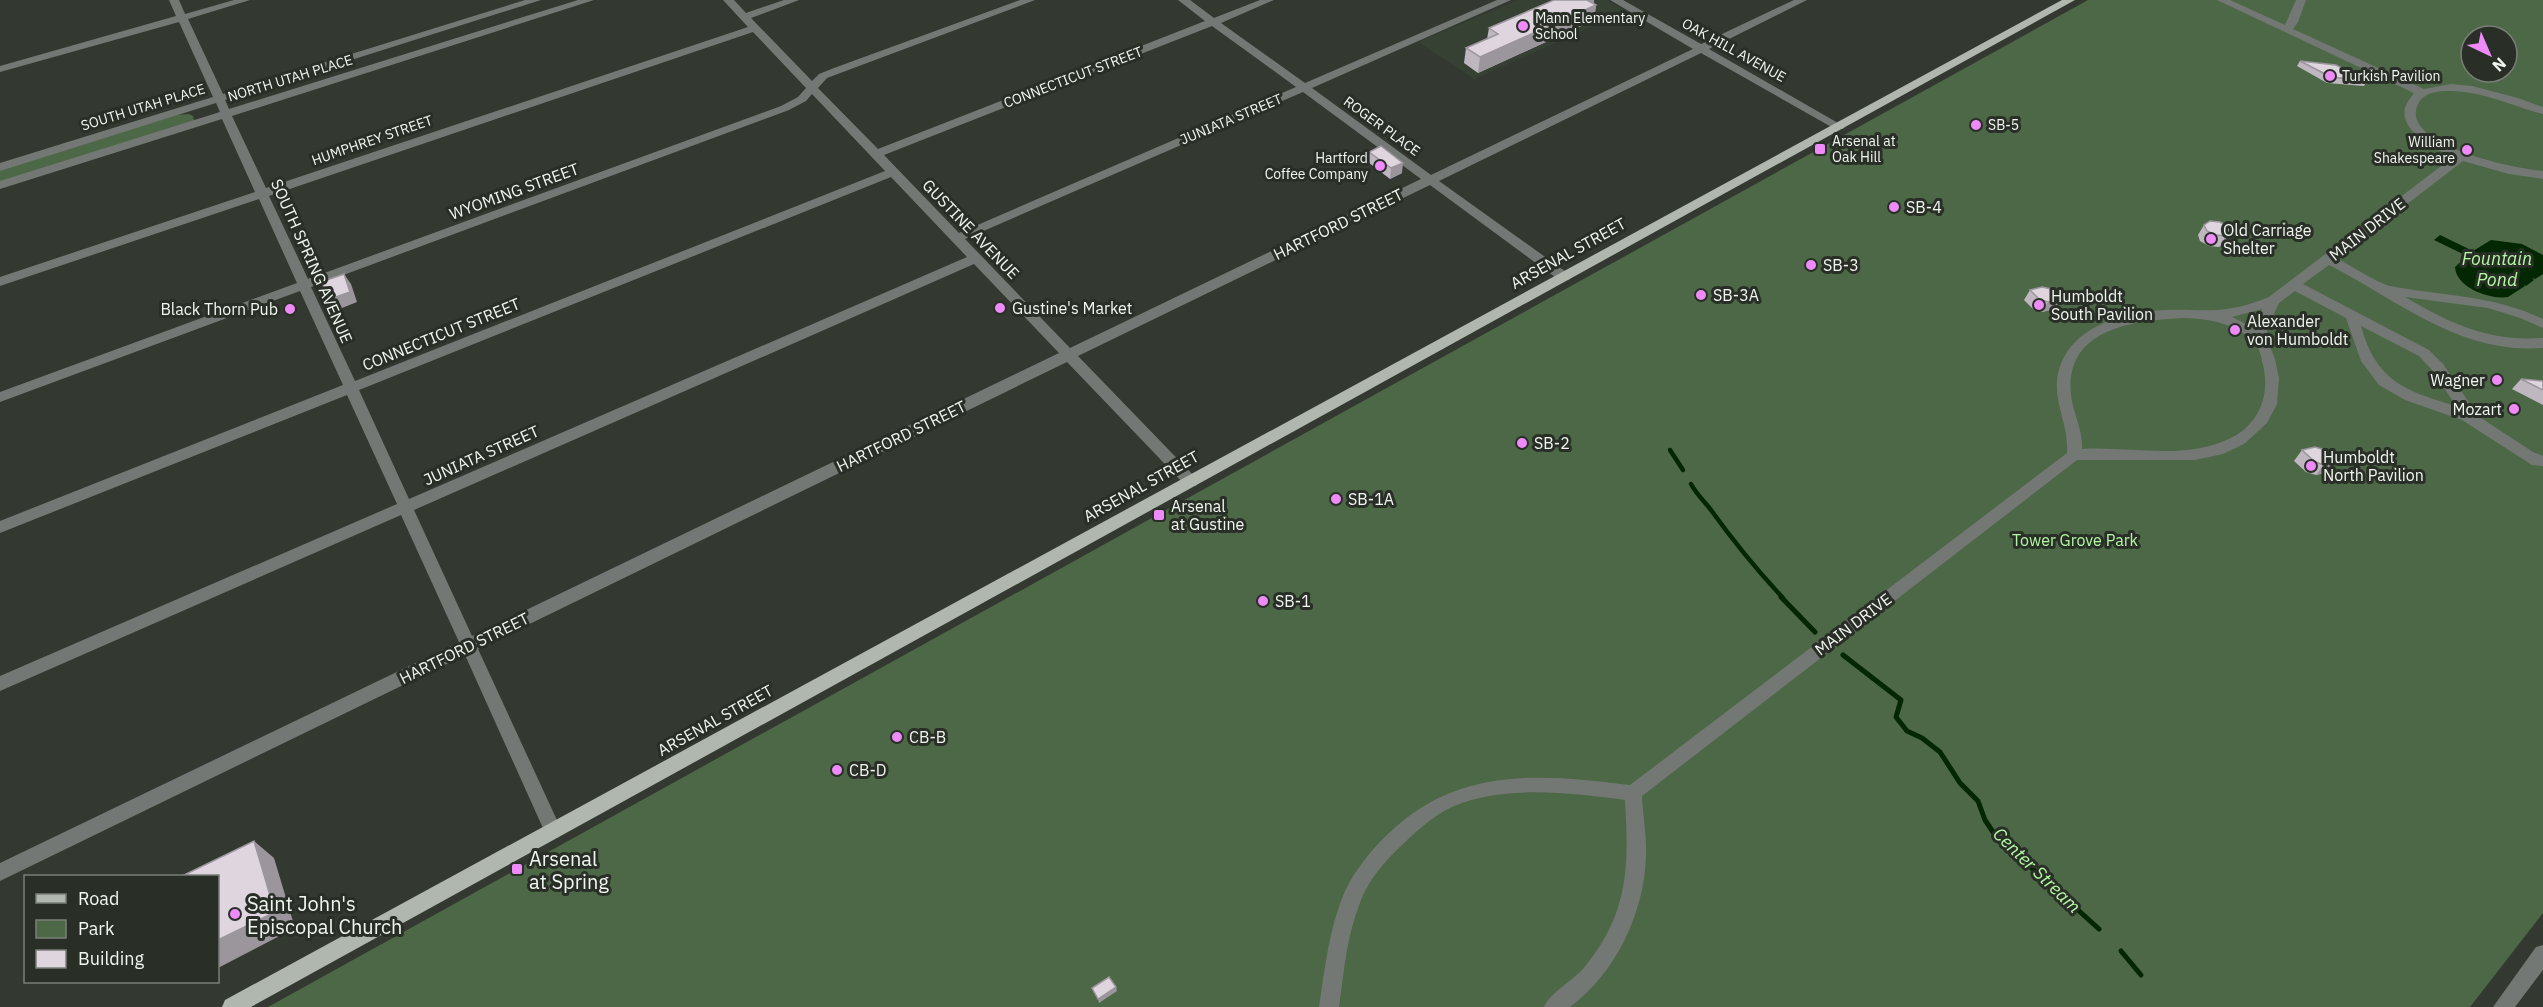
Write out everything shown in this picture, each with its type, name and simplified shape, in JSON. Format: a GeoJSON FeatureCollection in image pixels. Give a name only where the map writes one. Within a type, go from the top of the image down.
{"type":"FeatureCollection","features":[{"type":"Feature","properties":{"kind":"main road","name":"ARSENAL STREET"},"geometry":{"type":"LineString","coordinates":[[232,1007],[2065,1]]}},
{"type":"Feature","properties":{"kind":"street","name":"SOUTH SPRING AVENUE"},"geometry":{"type":"LineString","coordinates":[[174,0],[552,831]]}},
{"type":"Feature","properties":{"kind":"street"},"geometry":{"type":"LineString","coordinates":[[0,69],[245,0]]}},
{"type":"Feature","properties":{"kind":"street","name":"SOUTH UTAH PLACE"},"geometry":{"type":"LineString","coordinates":[[0,167],[536,0]]}},
{"type":"Feature","properties":{"kind":"street","name":"NORTH UTAH PLACE"},"geometry":{"type":"LineString","coordinates":[[0,185],[589,0]]}},
{"type":"Feature","properties":{"kind":"street","name":"GUSTINE AVENUE"},"geometry":{"type":"LineString","coordinates":[[728,0],[1191,482]]}},
{"type":"Feature","properties":{"kind":"street"},"geometry":{"type":"LineString","coordinates":[[744,17],[794,0]]}},
{"type":"Feature","properties":{"kind":"street","name":"WYOMING STREET"},"geometry":{"type":"LineString","coordinates":[[0,397],[785,108],[802,99],[823,76],[1030,0]]}},
{"type":"Feature","properties":{"kind":"street","name":"ROGER PLACE"},"geometry":{"type":"LineString","coordinates":[[1183,0],[1564,277]]}},
{"type":"Feature","properties":{"kind":"street","name":"CONNECTICUT STREET"},"geometry":{"type":"LineString","coordinates":[[876,154],[1269,0]]}},
{"type":"Feature","properties":{"kind":"street","name":"JUNIATA STREET"},"geometry":{"type":"LineString","coordinates":[[957,238],[1506,0]]}},
{"type":"Feature","properties":{"kind":"street","name":"OAK HILL AVENUE"},"geometry":{"type":"LineString","coordinates":[[1615,0],[1839,127]]}},
{"type":"Feature","properties":{"kind":"street","name":"HARTFORD STREET"},"geometry":{"type":"LineString","coordinates":[[0,872],[1802,0]]}},
{"type":"Feature","properties":{"kind":"street"},"geometry":{"type":"LineString","coordinates":[[2222,0],[2424,93]]}},
{"type":"Feature","properties":{"kind":"street"},"geometry":{"type":"LineString","coordinates":[[2286,30],[2291,25],[2301,0]]}},
{"type":"Feature","properties":{"kind":"street","name":"HUMPHREY STREET"},"geometry":{"type":"LineString","coordinates":[[0,282],[755,28]]}},
{"type":"Feature","properties":{"kind":"street"},"geometry":{"type":"LineString","coordinates":[[2543,111],[2507,97],[2478,90],[2445,88],[2424,93],[2411,105],[2413,120],[2433,141],[2461,157],[2502,171],[2543,175]]}},
{"type":"Feature","properties":{"kind":"street","name":"MAIN DRIVE"},"geometry":{"type":"LineString","coordinates":[[1633,793],[2074,455],[2075,445],[2066,411],[2063,386],[2069,359],[2081,343],[2097,331],[2134,318],[2181,314],[2213,315],[2247,309],[2274,300],[2461,157]]}},
{"type":"Feature","properties":{"kind":"street","name":"CONNECTICUT STREET"},"geometry":{"type":"LineString","coordinates":[[0,527],[893,172]]}},
{"type":"Feature","properties":{"kind":"street","name":"JUNIATA STREET"},"geometry":{"type":"LineString","coordinates":[[0,684],[976,258]]}},
{"type":"Feature","properties":{"kind":"street"},"geometry":{"type":"LineString","coordinates":[[2328,259],[2383,288],[2430,318],[2462,333],[2500,342],[2543,343]]}},
{"type":"Feature","properties":{"kind":"street"},"geometry":{"type":"LineString","coordinates":[[2294,285],[2424,353],[2441,369],[2460,404],[2474,420]]}},
{"type":"Feature","properties":{"kind":"street"},"geometry":{"type":"LineString","coordinates":[[2383,288],[2479,301],[2543,324]]}},
{"type":"Feature","properties":{"kind":"street","name":"MAIN DRIVE"},"geometry":{"type":"LineString","coordinates":[[2213,315],[2240,325],[2260,339],[2263,320],[2274,300]]}},
{"type":"Feature","properties":{"kind":"street"},"geometry":{"type":"LineString","coordinates":[[2352,316],[2361,352],[2382,380],[2408,394],[2474,420],[2540,461]]}},
{"type":"Feature","properties":{"kind":"street"},"geometry":{"type":"LineString","coordinates":[[2074,455],[2096,453],[2168,457],[2198,454],[2238,441],[2264,418],[2270,405],[2272,374],[2260,339]]}},
{"type":"Feature","properties":{"kind":"street"},"geometry":{"type":"LineString","coordinates":[[2408,394],[2422,397],[2437,396],[2448,389],[2449,383]]}},
{"type":"Feature","properties":{"kind":"street"},"geometry":{"type":"LineString","coordinates":[[1329,1007],[1338,942],[1353,894],[1379,855],[1409,825],[1439,805],[1487,790],[1516,786],[1566,785],[1633,793],[1636,867],[1628,907],[1610,951],[1575,993],[1554,1007]]}},
{"type":"Feature","properties":{"kind":"street"},"geometry":{"type":"LineString","coordinates":[[2503,1007],[2541,960]]}},
{"type":"Feature","properties":{"kind":"shaded area","name":"Mann Elementary School"},"geometry":{"type":"Polygon","coordinates":[[[1518,0],[1607,0],[1626,11],[1474,79],[1418,42],[1518,0]]]}},
{"type":"Feature","properties":{"kind":"green space","name":"Tower Grove Park"},"geometry":{"type":"Polygon","coordinates":[[[2088,0],[2543,0],[2543,913],[2470,1007],[268,1007],[2088,0]]]}},
{"type":"Feature","properties":{"kind":"green space"},"geometry":{"type":"Polygon","coordinates":[[[177,115],[193,116],[194,121],[0,183],[0,170],[177,115]]]}},
{"type":"Feature","properties":{"kind":"water","name":"Fountain Pond"},"geometry":{"type":"Polygon","coordinates":[[[2440,235],[2473,251],[2491,240],[2522,244],[2543,255],[2543,274],[2535,279],[2532,278],[2534,280],[2526,286],[2523,284],[2525,286],[2508,297],[2493,297],[2476,291],[2461,281],[2455,267],[2467,256],[2434,240],[2440,235]]]}},
{"type":"Feature","properties":{"kind":"building"},"geometry":{"type":"Polygon","coordinates":[[[1554,0],[1587,0],[1596,5],[1480,57],[1466,48],[1498,34],[1489,28],[1554,0]]]}},
{"type":"Feature","properties":{"kind":"building"},"geometry":{"type":"Polygon","coordinates":[[[2300,61],[2336,65],[2367,81],[2331,77],[2300,61]]]}},
{"type":"Feature","properties":{"kind":"building"},"geometry":{"type":"Polygon","coordinates":[[[1381,146],[1403,163],[1391,168],[1369,152],[1381,146]]]}},
{"type":"Feature","properties":{"kind":"building"},"geometry":{"type":"Polygon","coordinates":[[[2210,221],[2220,222],[2235,231],[2226,236],[2216,235],[2207,231],[2204,225],[2210,221]]]}},
{"type":"Feature","properties":{"kind":"building"},"geometry":{"type":"Polygon","coordinates":[[[344,274],[350,292],[330,299],[321,282],[344,274]]]}},
{"type":"Feature","properties":{"kind":"building"},"geometry":{"type":"Polygon","coordinates":[[[2042,287],[2051,289],[2060,299],[2048,302],[2039,299],[2030,290],[2042,287]]]}},
{"type":"Feature","properties":{"kind":"building"},"geometry":{"type":"Polygon","coordinates":[[[2521,379],[2543,381],[2543,390],[2521,379]]]}},
{"type":"Feature","properties":{"kind":"building"},"geometry":{"type":"Polygon","coordinates":[[[2315,447],[2325,450],[2338,461],[2324,465],[2315,462],[2302,450],[2315,447]]]}},
{"type":"Feature","properties":{"kind":"building"},"geometry":{"type":"Polygon","coordinates":[[[254,841],[275,912],[219,940],[219,875],[184,875],[254,841]]]}},
{"type":"Feature","properties":{"kind":"building"},"geometry":{"type":"Polygon","coordinates":[[[1109,977],[1116,987],[1098,999],[1092,988],[1109,977]]]}},
{"type":"Feature","properties":{"kind":"waterway","name":"Center Stream"},"geometry":{"type":"LineString","coordinates":[[1670,450],[1683,470]]}},
{"type":"Feature","properties":{"kind":"waterway","name":"Center Stream"},"geometry":{"type":"LineString","coordinates":[[1691,484],[1783,598]]}},
{"type":"Feature","properties":{"kind":"waterway","name":"Center Stream"},"geometry":{"type":"LineString","coordinates":[[1781,597],[1815,632]]}},
{"type":"Feature","properties":{"kind":"waterway","name":"Center Stream"},"geometry":{"type":"LineString","coordinates":[[1843,655],[1901,700],[1896,717],[1907,731],[1922,738],[1940,752],[1960,783],[1978,801],[1985,820],[1995,835],[2099,929]]}},
{"type":"Feature","properties":{"kind":"waterway","name":"Center Stream"},"geometry":{"type":"LineString","coordinates":[[2121,951],[2141,975]]}},
{"type":"Feature","properties":{"kind":"place","name":"Mann Elementary School"},"geometry":{"type":"Point","coordinates":[1523,26]}},
{"type":"Feature","properties":{"kind":"place","name":"Turkish Pavilion"},"geometry":{"type":"Point","coordinates":[2330,76]}},
{"type":"Feature","properties":{"kind":"place","name":"SB-5"},"geometry":{"type":"Point","coordinates":[1976,125]}},
{"type":"Feature","properties":{"kind":"place","name":"Arsenal at Oak Hill"},"geometry":{"type":"Point","coordinates":[1820,149]}},
{"type":"Feature","properties":{"kind":"place","name":"William Shakespeare"},"geometry":{"type":"Point","coordinates":[2467,150]}},
{"type":"Feature","properties":{"kind":"place","name":"Hartford Coffee Company"},"geometry":{"type":"Point","coordinates":[1380,166]}},
{"type":"Feature","properties":{"kind":"place","name":"SB-4"},"geometry":{"type":"Point","coordinates":[1894,207]}},
{"type":"Feature","properties":{"kind":"place","name":"Old Carriage Shelter"},"geometry":{"type":"Point","coordinates":[2211,239]}},
{"type":"Feature","properties":{"kind":"place","name":"SB-3"},"geometry":{"type":"Point","coordinates":[1811,265]}},
{"type":"Feature","properties":{"kind":"place","name":"SB-3A"},"geometry":{"type":"Point","coordinates":[1701,295]}},
{"type":"Feature","properties":{"kind":"place","name":"Humboldt South Pavilion"},"geometry":{"type":"Point","coordinates":[2039,305]}},
{"type":"Feature","properties":{"kind":"place","name":"Gustine's Market"},"geometry":{"type":"Point","coordinates":[1000,308]}},
{"type":"Feature","properties":{"kind":"place","name":"Black Thorn Pub"},"geometry":{"type":"Point","coordinates":[290,309]}},
{"type":"Feature","properties":{"kind":"place","name":"Alexander von Humboldt"},"geometry":{"type":"Point","coordinates":[2235,330]}},
{"type":"Feature","properties":{"kind":"place","name":"Wagner"},"geometry":{"type":"Point","coordinates":[2497,380]}},
{"type":"Feature","properties":{"kind":"place","name":"Mozart"},"geometry":{"type":"Point","coordinates":[2514,409]}},
{"type":"Feature","properties":{"kind":"place","name":"SB-2"},"geometry":{"type":"Point","coordinates":[1522,443]}},
{"type":"Feature","properties":{"kind":"place","name":"Humboldt North Pavilion"},"geometry":{"type":"Point","coordinates":[2311,466]}},
{"type":"Feature","properties":{"kind":"place","name":"SB-1A"},"geometry":{"type":"Point","coordinates":[1336,499]}},
{"type":"Feature","properties":{"kind":"place","name":"Arsenal at Gustine"},"geometry":{"type":"Point","coordinates":[1159,515]}},
{"type":"Feature","properties":{"kind":"place","name":"SB-1"},"geometry":{"type":"Point","coordinates":[1263,601]}},
{"type":"Feature","properties":{"kind":"place","name":"CB-B"},"geometry":{"type":"Point","coordinates":[897,737]}},
{"type":"Feature","properties":{"kind":"place","name":"CB-D"},"geometry":{"type":"Point","coordinates":[837,770]}},
{"type":"Feature","properties":{"kind":"place","name":"Arsenal at Spring"},"geometry":{"type":"Point","coordinates":[517,869]}},
{"type":"Feature","properties":{"kind":"place","name":"Saint John's Episcopal Church"},"geometry":{"type":"Point","coordinates":[235,914]}}]}
